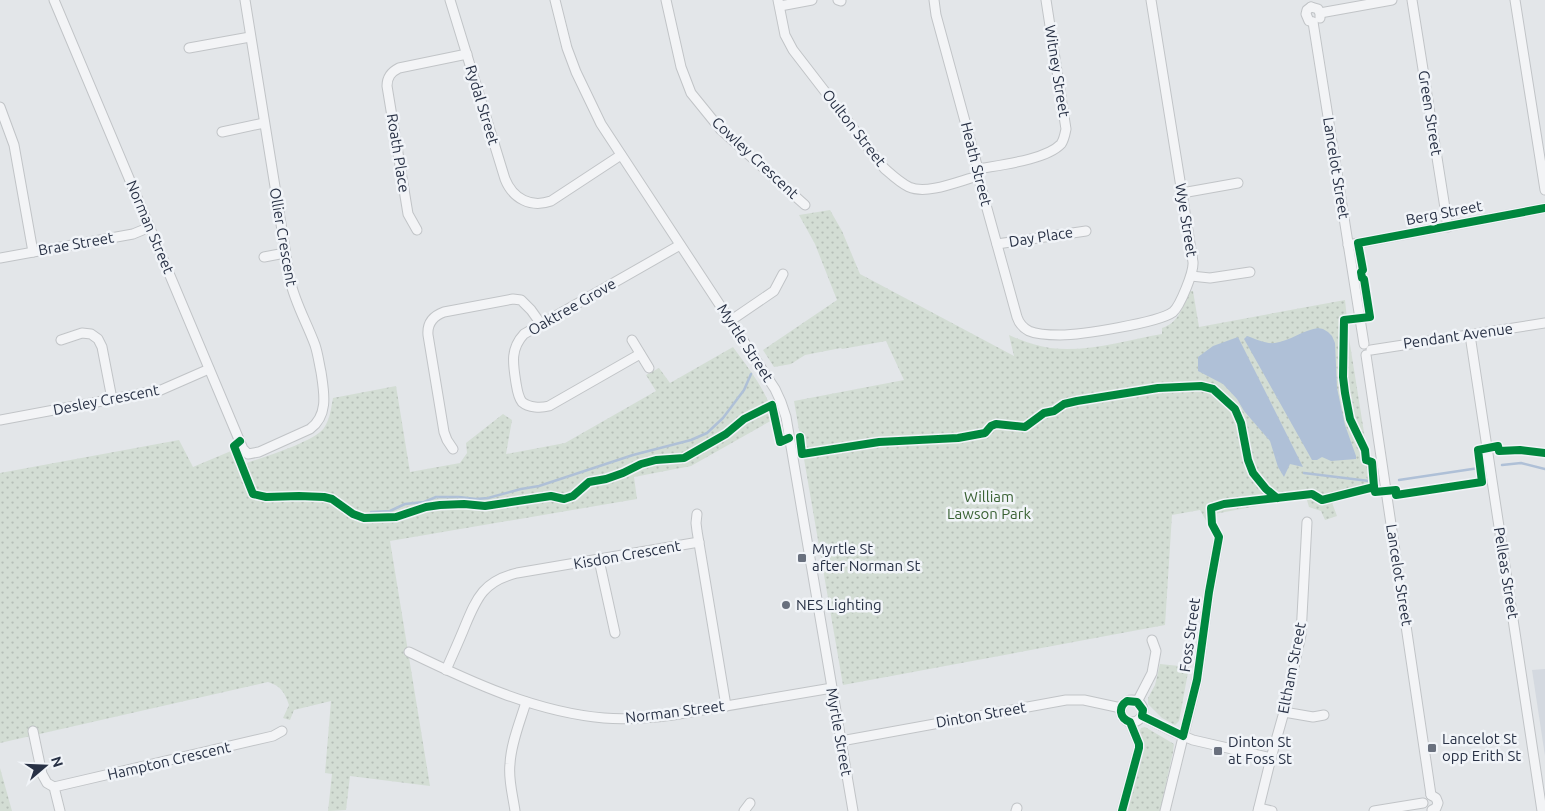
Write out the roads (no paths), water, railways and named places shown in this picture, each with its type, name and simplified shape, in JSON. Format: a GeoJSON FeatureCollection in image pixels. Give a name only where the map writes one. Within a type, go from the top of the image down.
{"type":"FeatureCollection","features":[{"type":"Feature","properties":{"kind":"street","name":"Norman Street"},"geometry":{"type":"LineString","coordinates":[[54,0],[243,449],[248,454]]}},
{"type":"Feature","properties":{"kind":"street","name":"Ollier Crescent"},"geometry":{"type":"LineString","coordinates":[[244,0],[285,253],[294,296],[317,352],[324,403],[321,415],[316,424],[310,429],[259,452],[248,454]]}},
{"type":"Feature","properties":{"kind":"street","name":"Rydal Street"},"geometry":{"type":"LineString","coordinates":[[450,0],[507,184],[524,206],[542,204],[554,200],[621,156]]}},
{"type":"Feature","properties":{"kind":"street","name":"Myrtle Street"},"geometry":{"type":"LineString","coordinates":[[555,0],[576,72],[602,124],[621,156],[775,389],[784,412],[853,811]]}},
{"type":"Feature","properties":{"kind":"street","name":"Cowley Crescent"},"geometry":{"type":"LineString","coordinates":[[666,0],[681,68],[691,92],[721,130],[804,205]]}},
{"type":"Feature","properties":{"kind":"street"},"geometry":{"type":"LineString","coordinates":[[779,3],[812,0]]}},
{"type":"Feature","properties":{"kind":"street","name":"Heath Street"},"geometry":{"type":"LineString","coordinates":[[934,0],[936,15],[997,244],[1017,317],[1023,327]]}},
{"type":"Feature","properties":{"kind":"street","name":"Witney Street"},"geometry":{"type":"LineString","coordinates":[[978,173],[1039,156],[1053,150],[1063,142],[1066,129],[1046,0]]}},
{"type":"Feature","properties":{"kind":"street","name":"Wye Street"},"geometry":{"type":"LineString","coordinates":[[1023,327],[1040,334],[1078,334],[1165,316],[1176,308],[1191,276],[1193,262],[1151,0]]}},
{"type":"Feature","properties":{"kind":"street"},"geometry":{"type":"LineString","coordinates":[[1320,13],[1392,0]]}},
{"type":"Feature","properties":{"kind":"street","name":"Green Street"},"geometry":{"type":"LineString","coordinates":[[1412,0],[1448,227]]}},
{"type":"Feature","properties":{"kind":"street"},"geometry":{"type":"LineString","coordinates":[[1516,0],[1545,190]]}},
{"type":"Feature","properties":{"kind":"street","name":"Oulton Street"},"geometry":{"type":"LineString","coordinates":[[779,3],[786,35],[793,50],[884,168],[896,179],[910,188],[929,190],[978,173]]}},
{"type":"Feature","properties":{"kind":"street"},"geometry":{"type":"LineString","coordinates":[[1310,4],[1318,9],[1320,13],[1319,19],[1313,22],[1309,21],[1306,17],[1310,4]]}},
{"type":"Feature","properties":{"kind":"street","name":"Lancelot Street"},"geometry":{"type":"LineString","coordinates":[[1313,22],[1348,245],[1367,350],[1431,795]]}},
{"type":"Feature","properties":{"kind":"street"},"geometry":{"type":"LineString","coordinates":[[189,48],[250,37]]}},
{"type":"Feature","properties":{"kind":"street","name":"Roath Place"},"geometry":{"type":"LineString","coordinates":[[417,230],[408,214],[387,72],[467,54]]}},
{"type":"Feature","properties":{"kind":"street"},"geometry":{"type":"LineString","coordinates":[[0,107],[14,145],[33,252]]}},
{"type":"Feature","properties":{"kind":"street"},"geometry":{"type":"LineString","coordinates":[[222,132],[264,123]]}},
{"type":"Feature","properties":{"kind":"street"},"geometry":{"type":"LineString","coordinates":[[1182,193],[1238,183]]}},
{"type":"Feature","properties":{"kind":"street","name":"Berg Street"},"geometry":{"type":"LineString","coordinates":[[1348,245],[1545,208]]}},
{"type":"Feature","properties":{"kind":"street","name":"Brae Street"},"geometry":{"type":"LineString","coordinates":[[0,258],[133,234],[150,227]]}},
{"type":"Feature","properties":{"kind":"street","name":"Day Place"},"geometry":{"type":"LineString","coordinates":[[997,244],[1086,230]]}},
{"type":"Feature","properties":{"kind":"street","name":"Oaktree Grove"},"geometry":{"type":"LineString","coordinates":[[640,354],[549,406],[541,407],[517,403],[513,353],[521,338],[541,324],[680,245]]}},
{"type":"Feature","properties":{"kind":"street"},"geometry":{"type":"LineString","coordinates":[[264,257],[285,253]]}},
{"type":"Feature","properties":{"kind":"street"},"geometry":{"type":"LineString","coordinates":[[1191,276],[1210,278],[1250,272]]}},
{"type":"Feature","properties":{"kind":"street"},"geometry":{"type":"LineString","coordinates":[[730,321],[774,291],[783,274]]}},
{"type":"Feature","properties":{"kind":"street"},"geometry":{"type":"LineString","coordinates":[[454,449],[444,432],[431,354],[428,330],[429,317],[444,312],[513,299],[522,300],[541,324]]}},
{"type":"Feature","properties":{"kind":"street","name":"Pendant Avenue"},"geometry":{"type":"LineString","coordinates":[[1367,350],[1545,323]]}},
{"type":"Feature","properties":{"kind":"street"},"geometry":{"type":"LineString","coordinates":[[61,340],[82,333],[91,334],[98,339],[102,347],[112,399]]}},
{"type":"Feature","properties":{"kind":"street","name":"Pelleas Street"},"geometry":{"type":"LineString","coordinates":[[1470,335],[1542,811]]}},
{"type":"Feature","properties":{"kind":"street"},"geometry":{"type":"LineString","coordinates":[[632,340],[649,368]]}},
{"type":"Feature","properties":{"kind":"street","name":"Desley Crescent"},"geometry":{"type":"LineString","coordinates":[[0,420],[161,390],[209,369]]}},
{"type":"Feature","properties":{"kind":"street"},"geometry":{"type":"LineString","coordinates":[[697,514],[696,523],[699,542]]}},
{"type":"Feature","properties":{"kind":"street","name":"Eltham Street"},"geometry":{"type":"LineString","coordinates":[[1259,809],[1301,636],[1307,522]]}},
{"type":"Feature","properties":{"kind":"street","name":"Foss Street"},"geometry":{"type":"LineString","coordinates":[[1165,811],[1197,680],[1219,537]]}},
{"type":"Feature","properties":{"kind":"street","name":"Kisdon Crescent"},"geometry":{"type":"LineString","coordinates":[[446,670],[476,601],[491,583],[510,575],[699,542],[726,706]]}},
{"type":"Feature","properties":{"kind":"street"},"geometry":{"type":"LineString","coordinates":[[599,560],[615,633]]}},
{"type":"Feature","properties":{"kind":"street"},"geometry":{"type":"LineString","coordinates":[[1137,702],[1152,673],[1156,651],[1152,640]]}},
{"type":"Feature","properties":{"kind":"street","name":"Norman Street"},"geometry":{"type":"LineString","coordinates":[[409,652],[446,670],[526,702],[586,716],[622,719],[661,716],[832,688]]}},
{"type":"Feature","properties":{"kind":"street","name":"Dinton Street"},"geometry":{"type":"LineString","coordinates":[[841,741],[1066,700],[1084,700],[1121,708]]}},
{"type":"Feature","properties":{"kind":"street"},"geometry":{"type":"LineString","coordinates":[[1128,701],[1137,702],[1143,710],[1142,716],[1137,721],[1130,722],[1123,719],[1121,708],[1128,701]]}},
{"type":"Feature","properties":{"kind":"street"},"geometry":{"type":"LineString","coordinates":[[516,811],[510,776],[510,763],[526,702]]}},
{"type":"Feature","properties":{"kind":"street"},"geometry":{"type":"LineString","coordinates":[[1284,712],[1313,717],[1324,715]]}},
{"type":"Feature","properties":{"kind":"street"},"geometry":{"type":"LineString","coordinates":[[1142,716],[1183,736],[1271,758]]}},
{"type":"Feature","properties":{"kind":"street"},"geometry":{"type":"LineString","coordinates":[[1122,811],[1139,748],[1130,722]]}},
{"type":"Feature","properties":{"kind":"street"},"geometry":{"type":"LineString","coordinates":[[32,731],[42,774],[48,783],[54,787],[60,811]]}},
{"type":"Feature","properties":{"kind":"street","name":"Hampton Crescent"},"geometry":{"type":"LineString","coordinates":[[54,787],[273,736],[282,731]]}},
{"type":"Feature","properties":{"kind":"street"},"geometry":{"type":"LineString","coordinates":[[1431,795],[1436,798],[1438,803],[1432,811],[1425,808],[1423,803],[1426,796],[1431,795]]}},
{"type":"Feature","properties":{"kind":"street"},"geometry":{"type":"LineString","coordinates":[[744,811],[750,803]]}},
{"type":"Feature","properties":{"kind":"street"},"geometry":{"type":"LineString","coordinates":[[1374,811],[1423,803]]}},
{"type":"Feature","properties":{"kind":"street"},"geometry":{"type":"LineString","coordinates":[[1259,809],[1272,811]]}},
{"type":"Feature","properties":{"kind":"water"},"geometry":{"type":"Polygon","coordinates":[[[1318,328],[1328,332],[1335,343],[1337,388],[1345,425],[1356,459],[1331,461],[1322,457],[1312,460],[1244,339],[1247,336],[1264,342],[1275,343],[1318,328]]]}},
{"type":"Feature","properties":{"kind":"water"},"geometry":{"type":"Polygon","coordinates":[[[1238,337],[1303,467],[1290,464],[1284,477],[1278,467],[1270,441],[1244,411],[1237,399],[1223,384],[1198,371],[1198,357],[1213,346],[1238,337]]]}},
{"type":"Feature","properties":{"kind":"waterway"},"geometry":{"type":"LineString","coordinates":[[371,512],[390,511],[405,504],[424,502],[436,497],[488,498],[539,486],[633,455],[691,440],[707,433],[723,418],[744,390],[751,374]]}},
{"type":"Feature","properties":{"kind":"waterway"},"geometry":{"type":"LineString","coordinates":[[1502,465],[1521,463],[1545,469]]}},
{"type":"Feature","properties":{"kind":"waterway"},"geometry":{"type":"LineString","coordinates":[[1399,480],[1479,468]]}},
{"type":"Feature","properties":{"kind":"waterway"},"geometry":{"type":"LineString","coordinates":[[1304,473],[1369,481]]}},
{"type":"Feature","properties":{"kind":"place","name":"Myrtle St after Norman St"},"geometry":{"type":"Point","coordinates":[802,558]}},
{"type":"Feature","properties":{"kind":"place","name":"NES Lighting"},"geometry":{"type":"Point","coordinates":[786,605]}},
{"type":"Feature","properties":{"kind":"place","name":"Lancelot St opp Erith St"},"geometry":{"type":"Point","coordinates":[1432,748]}},
{"type":"Feature","properties":{"kind":"place","name":"Dinton St at Foss St"},"geometry":{"type":"Point","coordinates":[1218,751]}},
{"type":"Feature","properties":{"kind":"park label","name":"William Lawson Park"},"geometry":{"type":"Point","coordinates":[989,506]}}]}
